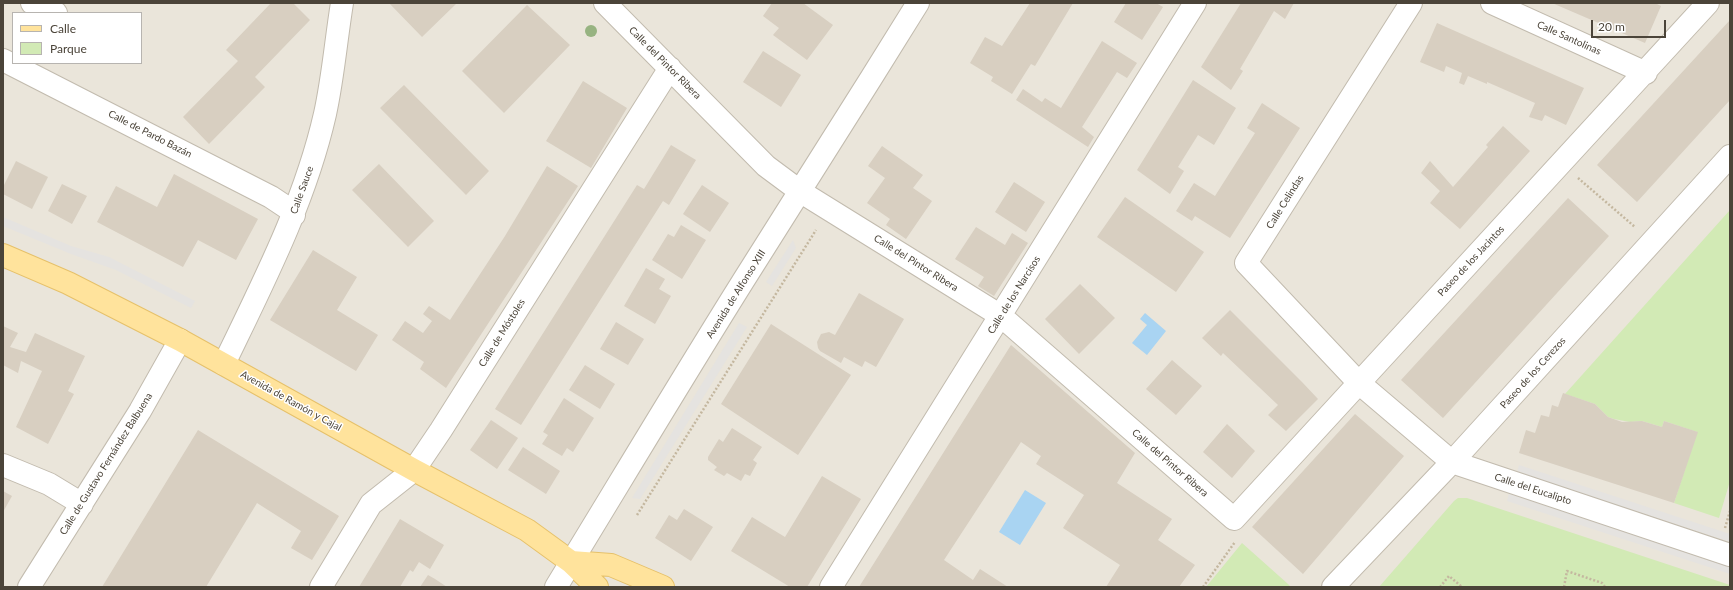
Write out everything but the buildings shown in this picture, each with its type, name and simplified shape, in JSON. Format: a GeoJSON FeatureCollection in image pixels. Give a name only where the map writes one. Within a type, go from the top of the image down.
{"type":"FeatureCollection","features":[{"type":"Feature","properties":{"kind":"main road","name":"Avenida de Ramón y Cajal"},"geometry":{"type":"LineString","coordinates":[[3,255],[68,283],[180,340],[414,470],[527,530],[571,562],[597,587]]}},
{"type":"Feature","properties":{"kind":"main road"},"geometry":{"type":"LineString","coordinates":[[571,562],[611,565],[663,587]]}},
{"type":"Feature","properties":{"kind":"street"},"geometry":{"type":"LineString","coordinates":[[32,3],[54,12]]}},
{"type":"Feature","properties":{"kind":"street","name":"Calle Sauce"},"geometry":{"type":"LineString","coordinates":[[224,364],[294,215],[313,160],[325,113],[342,3]]}},
{"type":"Feature","properties":{"kind":"street","name":"Avenida de Alfonso XIII"},"geometry":{"type":"LineString","coordinates":[[556,587],[746,277],[801,192],[918,3]]}},
{"type":"Feature","properties":{"kind":"street","name":"Calle de los Narcisos"},"geometry":{"type":"LineString","coordinates":[[832,587],[1195,3]]}},
{"type":"Feature","properties":{"kind":"street","name":"Calle Celindas"},"geometry":{"type":"LineString","coordinates":[[1358,383],[1246,263],[1411,3]]}},
{"type":"Feature","properties":{"kind":"street","name":"Calle Santolinas"},"geometry":{"type":"LineString","coordinates":[[1492,3],[1646,73]]}},
{"type":"Feature","properties":{"kind":"street","name":"Paseo de los Jacintos"},"geometry":{"type":"LineString","coordinates":[[1236,528],[1358,383],[1646,73],[1708,3]]}},
{"type":"Feature","properties":{"kind":"street","name":"Calle del Pintor Ribera"},"geometry":{"type":"LineString","coordinates":[[608,4],[766,166],[801,192],[1001,316],[1236,528]]}},
{"type":"Feature","properties":{"kind":"street","name":"Calle de Pardo Bazán"},"geometry":{"type":"LineString","coordinates":[[3,60],[271,197],[289,209],[294,215]]}},
{"type":"Feature","properties":{"kind":"street","name":"Calle de Móstoles"},"geometry":{"type":"LineString","coordinates":[[321,587],[371,504],[414,470],[441,430],[670,68]]}},
{"type":"Feature","properties":{"kind":"street","name":"Paseo de los Cerezos"},"geometry":{"type":"LineString","coordinates":[[1333,587],[1452,462],[1730,156]]}},
{"type":"Feature","properties":{"kind":"street","name":"Calle de Gustavo Fernández Balbuena"},"geometry":{"type":"LineString","coordinates":[[29,587],[140,411],[180,340]]}},
{"type":"Feature","properties":{"kind":"street","name":"Calle del Eucalipto"},"geometry":{"type":"LineString","coordinates":[[1358,383],[1452,462],[1730,555]]}},
{"type":"Feature","properties":{"kind":"street"},"geometry":{"type":"LineString","coordinates":[[3,465],[49,484],[82,504]]}},
{"type":"Feature","properties":{"kind":"path"},"geometry":{"type":"LineString","coordinates":[[1562,164],[1652,242]]}},
{"type":"Feature","properties":{"kind":"path"},"geometry":{"type":"LineString","coordinates":[[637,515],[817,229],[821,230]]}},
{"type":"Feature","properties":{"kind":"path"},"geometry":{"type":"LineString","coordinates":[[1725,528],[1730,510]]}},
{"type":"Feature","properties":{"kind":"path"},"geometry":{"type":"LineString","coordinates":[[1203,587],[1236,528]]}},
{"type":"Feature","properties":{"kind":"path"},"geometry":{"type":"LineString","coordinates":[[1564,587],[1567,571],[1602,583],[1605,587]]}},
{"type":"Feature","properties":{"kind":"path"},"geometry":{"type":"LineString","coordinates":[[1440,587],[1450,576],[1462,587]]}},
{"type":"Feature","properties":{"kind":"shaded area"},"geometry":{"type":"Polygon","coordinates":[[[3,3],[1730,3],[1730,587],[3,587],[3,3]]]}},
{"type":"Feature","properties":{"kind":"shaded area"},"geometry":{"type":"Polygon","coordinates":[[[3,217],[71,246],[109,257],[195,301],[191,308],[116,270],[71,254],[3,226],[3,217]]]}},
{"type":"Feature","properties":{"kind":"shaded area"},"geometry":{"type":"Polygon","coordinates":[[[793,240],[796,248],[772,286],[766,282],[793,240]]]}},
{"type":"Feature","properties":{"kind":"shaded area"},"geometry":{"type":"Polygon","coordinates":[[[739,323],[747,327],[640,499],[632,498],[739,323]]]}},
{"type":"Feature","properties":{"kind":"shaded area"},"geometry":{"type":"Polygon","coordinates":[[[1519,465],[1730,534],[1730,542],[1517,472],[1519,465]]]}},
{"type":"Feature","properties":{"kind":"shaded area"},"geometry":{"type":"Polygon","coordinates":[[[1509,493],[1730,565],[1730,574],[1507,501],[1509,493]]]}},
{"type":"Feature","properties":{"kind":"green space"},"geometry":{"type":"Polygon","coordinates":[[[1730,210],[1730,481],[1719,518],[1674,503],[1697,432],[1664,421],[1662,427],[1642,421],[1630,422],[1614,419],[1608,417],[1595,404],[1565,394],[1730,210]]]}},
{"type":"Feature","properties":{"kind":"green space"},"geometry":{"type":"Polygon","coordinates":[[[1458,498],[1467,498],[1730,585],[1730,587],[1379,587],[1458,498]]]}},
{"type":"Feature","properties":{"kind":"green space"},"geometry":{"type":"Polygon","coordinates":[[[1242,543],[1288,584],[1291,587],[1206,587],[1242,543]]]}},
{"type":"Feature","properties":{"kind":"water"},"geometry":{"type":"Polygon","coordinates":[[[1145,313],[1166,331],[1147,355],[1132,343],[1147,325],[1140,319],[1145,313]]]}},
{"type":"Feature","properties":{"kind":"water"},"geometry":{"type":"Polygon","coordinates":[[[1025,490],[1046,503],[1020,545],[999,532],[1025,490]]]}}]}
